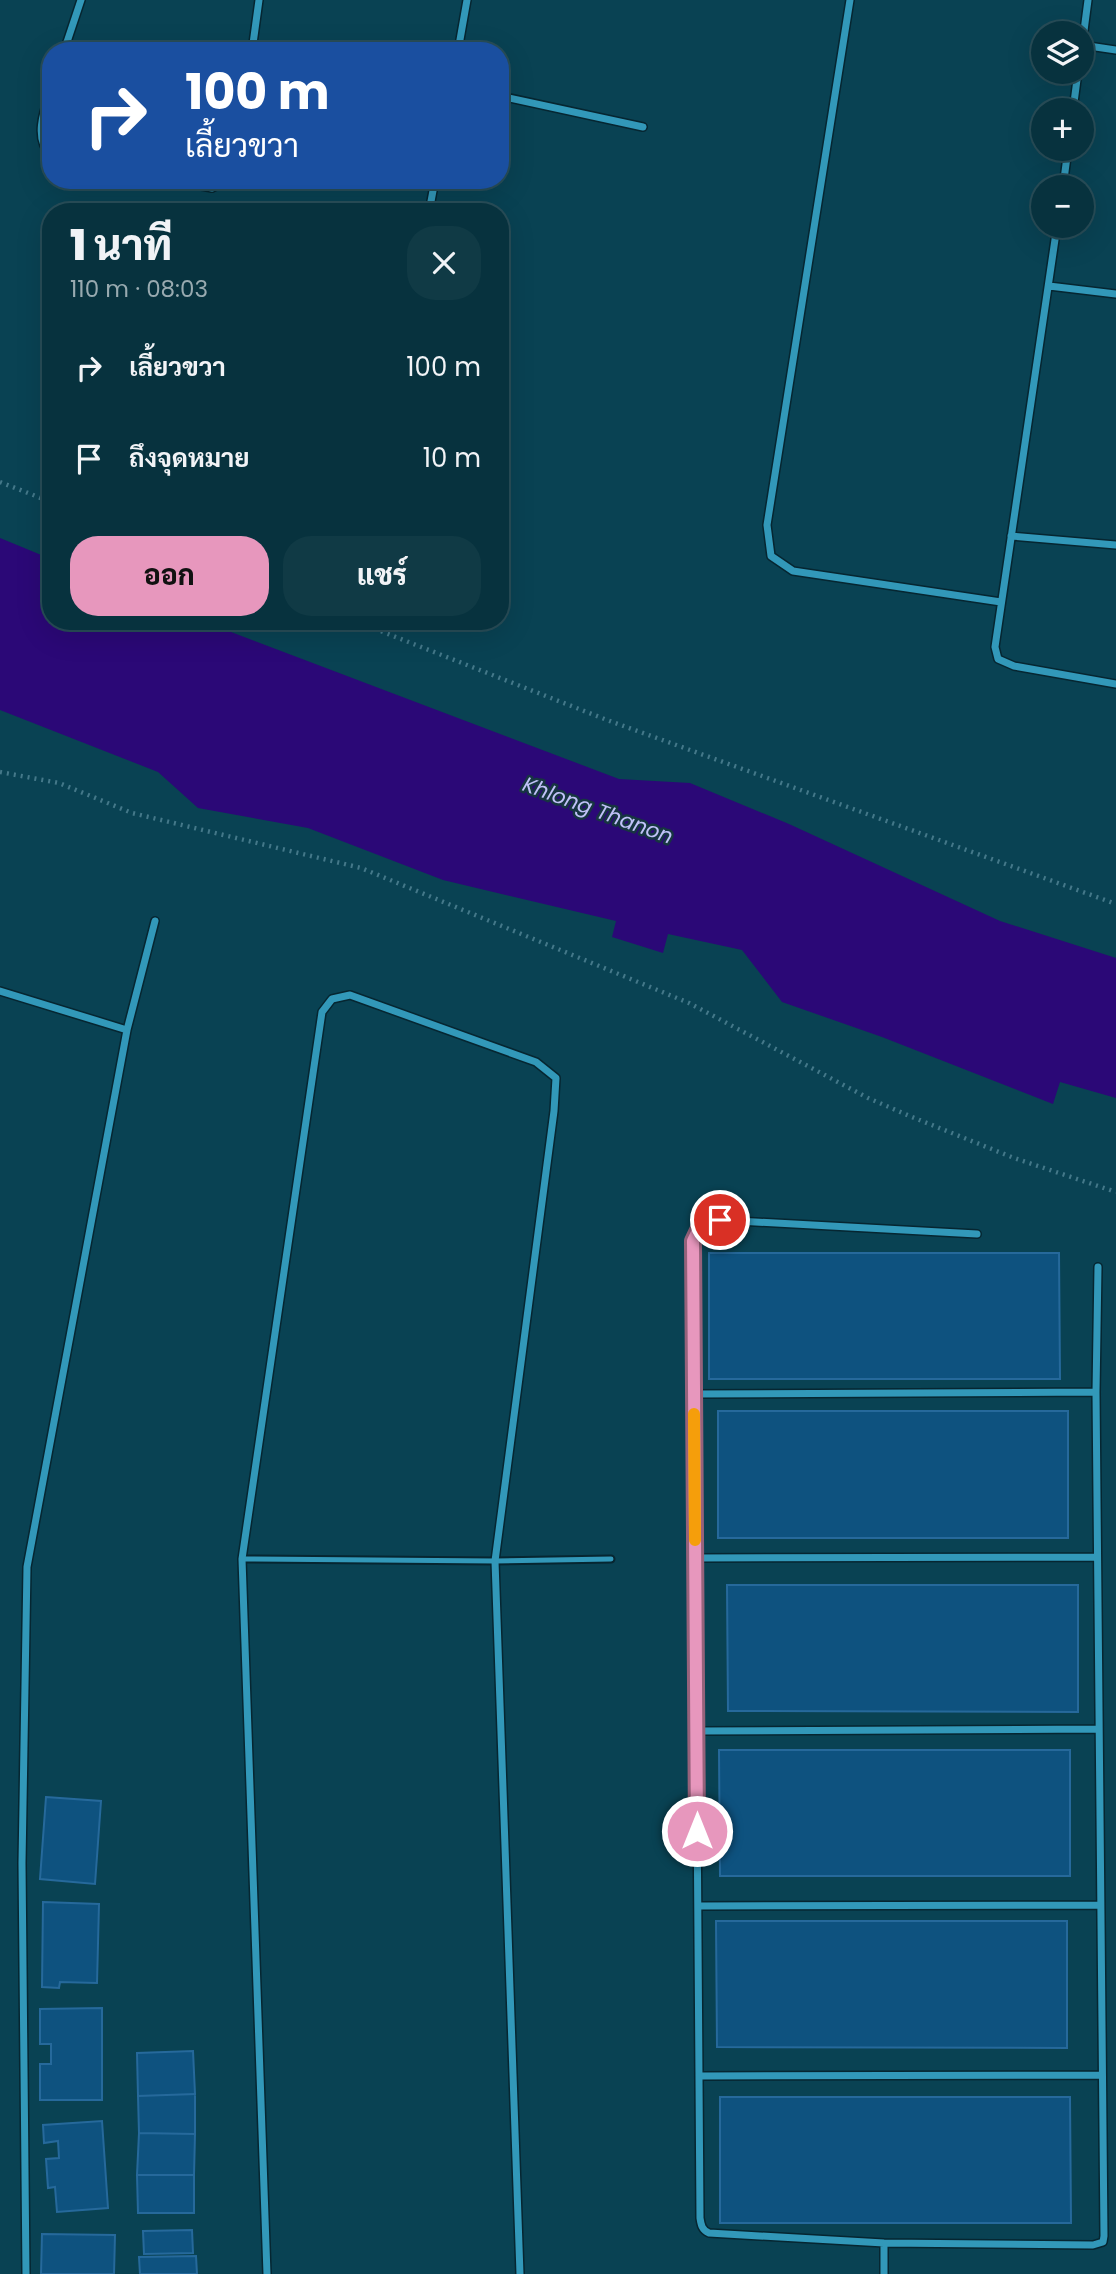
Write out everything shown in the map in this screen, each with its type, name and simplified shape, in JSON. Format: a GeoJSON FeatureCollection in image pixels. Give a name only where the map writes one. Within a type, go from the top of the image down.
{"type":"FeatureCollection","features":[{"type":"Feature","properties":{"kind":"street"},"geometry":{"type":"LineString","coordinates":[[67,42],[80,0]]}},
{"type":"Feature","properties":{"kind":"street"},"geometry":{"type":"LineString","coordinates":[[253,42],[259,0]]}},
{"type":"Feature","properties":{"kind":"street"},"geometry":{"type":"LineString","coordinates":[[460,42],[467,0]]}},
{"type":"Feature","properties":{"kind":"street"},"geometry":{"type":"LineString","coordinates":[[850,0],[767,525],[771,556],[793,570],[1001,602]]}},
{"type":"Feature","properties":{"kind":"street"},"geometry":{"type":"LineString","coordinates":[[1085,21],[1088,0]]}},
{"type":"Feature","properties":{"kind":"street"},"geometry":{"type":"LineString","coordinates":[[1094,47],[1116,50]]}},
{"type":"Feature","properties":{"kind":"street"},"geometry":{"type":"LineString","coordinates":[[509,98],[643,127]]}},
{"type":"Feature","properties":{"kind":"street"},"geometry":{"type":"LineString","coordinates":[[42,115],[42,135]]}},
{"type":"Feature","properties":{"kind":"street"},"geometry":{"type":"LineString","coordinates":[[1055,238],[995,647],[998,659],[1014,666],[1116,684]]}},
{"type":"Feature","properties":{"kind":"street"},"geometry":{"type":"LineString","coordinates":[[1049,286],[1116,294]]}},
{"type":"Feature","properties":{"kind":"street"},"geometry":{"type":"LineString","coordinates":[[1011,536],[1116,545]]}},
{"type":"Feature","properties":{"kind":"street"},"geometry":{"type":"LineString","coordinates":[[26,2274],[22,1863],[27,1567],[127,1030],[155,921]]}},
{"type":"Feature","properties":{"kind":"street"},"geometry":{"type":"LineString","coordinates":[[0,991],[127,1030]]}},
{"type":"Feature","properties":{"kind":"street"},"geometry":{"type":"LineString","coordinates":[[267,2274],[242,1559],[323,1012],[332,999],[349,995],[537,1062],[556,1079],[495,1561],[520,2274]]}},
{"type":"Feature","properties":{"kind":"street"},"geometry":{"type":"LineString","coordinates":[[977,1234],[720,1220],[700,1226],[693,1241],[699,2218],[705,2231],[884,2243],[1093,2245],[1102,2242],[1096,1392],[1098,1267]]}},
{"type":"Feature","properties":{"kind":"street"},"geometry":{"type":"LineString","coordinates":[[694,1394],[1096,1392]]}},
{"type":"Feature","properties":{"kind":"street"},"geometry":{"type":"LineString","coordinates":[[695,1558],[1097,1557]]}},
{"type":"Feature","properties":{"kind":"street"},"geometry":{"type":"LineString","coordinates":[[697,1731],[1099,1729]]}},
{"type":"Feature","properties":{"kind":"street"},"geometry":{"type":"LineString","coordinates":[[698,1906],[1100,1905]]}},
{"type":"Feature","properties":{"kind":"street"},"geometry":{"type":"LineString","coordinates":[[699,2076],[1102,2075]]}},
{"type":"Feature","properties":{"kind":"street"},"geometry":{"type":"LineString","coordinates":[[884,2243],[884,2274]]}},
{"type":"Feature","properties":{"kind":"lane"},"geometry":{"type":"LineString","coordinates":[[242,1559],[611,1559]]}},
{"type":"Feature","properties":{"kind":"path"},"geometry":{"type":"LineString","coordinates":[[0,482],[42,498]]}},
{"type":"Feature","properties":{"kind":"path"},"geometry":{"type":"LineString","coordinates":[[378,630],[607,720],[1116,904]]}},
{"type":"Feature","properties":{"kind":"path"},"geometry":{"type":"LineString","coordinates":[[0,772],[59,783],[132,813],[361,867],[689,1003],[868,1098],[912,1117],[1014,1158],[1116,1192]]}},
{"type":"Feature","properties":{"kind":"water","name":"Khlong Thanon"},"geometry":{"type":"Polygon","coordinates":[[[0,538],[42,555],[42,630],[226,630],[619,779],[690,783],[789,824],[1000,921],[1116,958],[1116,1098],[1060,1082],[1053,1104],[882,1037],[782,1002],[742,950],[668,934],[663,953],[612,937],[616,921],[443,880],[308,828],[198,808],[158,772],[0,710],[0,538]]]}},
{"type":"Feature","properties":{"kind":"building"},"geometry":{"type":"Polygon","coordinates":[[[709,1253],[1059,1253],[1060,1379],[709,1379],[709,1253]]]}},
{"type":"Feature","properties":{"kind":"building"},"geometry":{"type":"Polygon","coordinates":[[[718,1411],[1068,1411],[1068,1538],[718,1538],[718,1411]]]}},
{"type":"Feature","properties":{"kind":"building"},"geometry":{"type":"Polygon","coordinates":[[[727,1585],[1078,1585],[1078,1712],[728,1711],[727,1585]]]}},
{"type":"Feature","properties":{"kind":"building"},"geometry":{"type":"Polygon","coordinates":[[[719,1750],[1070,1750],[1070,1876],[720,1876],[719,1750]]]}},
{"type":"Feature","properties":{"kind":"building"},"geometry":{"type":"Polygon","coordinates":[[[46,1797],[101,1801],[95,1884],[40,1879],[46,1797]]]}},
{"type":"Feature","properties":{"kind":"building"},"geometry":{"type":"Polygon","coordinates":[[[43,1902],[99,1904],[97,1983],[60,1982],[59,1988],[42,1987],[43,1902]]]}},
{"type":"Feature","properties":{"kind":"building"},"geometry":{"type":"Polygon","coordinates":[[[716,1921],[1067,1921],[1067,2048],[717,2047],[716,1921]]]}},
{"type":"Feature","properties":{"kind":"building"},"geometry":{"type":"Polygon","coordinates":[[[102,2008],[102,2100],[40,2100],[40,2064],[51,2064],[51,2044],[40,2044],[40,2009],[102,2008]]]}},
{"type":"Feature","properties":{"kind":"building"},"geometry":{"type":"Polygon","coordinates":[[[193,2051],[195,2094],[138,2096],[137,2053],[193,2051]]]}},
{"type":"Feature","properties":{"kind":"building"},"geometry":{"type":"Polygon","coordinates":[[[195,2094],[195,2134],[139,2133],[138,2096],[195,2094]]]}},
{"type":"Feature","properties":{"kind":"building"},"geometry":{"type":"Polygon","coordinates":[[[720,2097],[1070,2097],[1071,2223],[720,2223],[720,2097]]]}},
{"type":"Feature","properties":{"kind":"building"},"geometry":{"type":"Polygon","coordinates":[[[102,2121],[108,2208],[57,2212],[55,2187],[48,2188],[46,2159],[59,2158],[58,2141],[44,2143],[43,2125],[102,2121]]]}},
{"type":"Feature","properties":{"kind":"building"},"geometry":{"type":"Polygon","coordinates":[[[139,2133],[195,2134],[194,2175],[137,2175],[139,2133]]]}},
{"type":"Feature","properties":{"kind":"building"},"geometry":{"type":"Polygon","coordinates":[[[137,2175],[194,2175],[194,2213],[138,2213],[137,2175]]]}},
{"type":"Feature","properties":{"kind":"building"},"geometry":{"type":"Polygon","coordinates":[[[192,2230],[193,2253],[144,2254],[143,2231],[192,2230]]]}},
{"type":"Feature","properties":{"kind":"building"},"geometry":{"type":"Polygon","coordinates":[[[42,2234],[115,2235],[114,2274],[41,2274],[42,2234]]]}},
{"type":"Feature","properties":{"kind":"building"},"geometry":{"type":"Polygon","coordinates":[[[196,2256],[197,2274],[140,2274],[139,2257],[196,2256]]]}},
{"type":"Feature","properties":{"kind":"slow traffic"},"geometry":{"type":"LineString","coordinates":[[694,1414],[695,1540]]}},
{"type":"Feature","properties":{"kind":"route"},"geometry":{"type":"LineString","coordinates":[[697,1831],[693,1241],[700,1226],[720,1220]]}}]}
